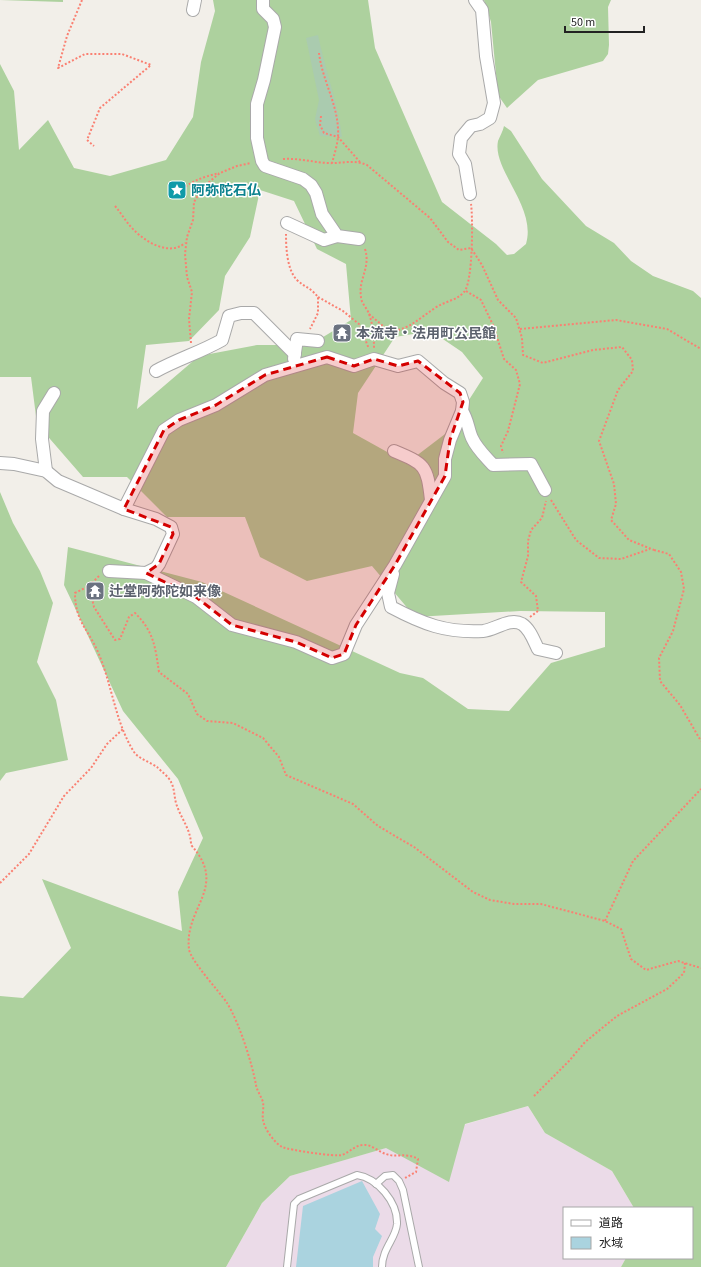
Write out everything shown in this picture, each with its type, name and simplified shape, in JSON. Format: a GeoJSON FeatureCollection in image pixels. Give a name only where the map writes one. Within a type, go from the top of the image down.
{"type":"FeatureCollection","features":[{"type":"Feature","properties":{"kind":"street"},"geometry":{"type":"LineString","coordinates":[[263,0],[263,9],[273,19],[275,27],[264,80],[257,104],[257,138],[262,161],[265,166],[303,179],[311,185],[316,193],[322,214],[337,236]]}},
{"type":"Feature","properties":{"kind":"street"},"geometry":{"type":"LineString","coordinates":[[470,194],[465,164],[459,154],[461,138],[471,126],[480,124],[490,118],[494,103],[486,56],[482,10],[475,0]]}},
{"type":"Feature","properties":{"kind":"street"},"geometry":{"type":"LineString","coordinates":[[287,223],[324,240],[337,236],[359,239]]}},
{"type":"Feature","properties":{"kind":"street"},"geometry":{"type":"LineString","coordinates":[[109,571],[146,573],[196,597],[232,625],[296,642],[332,658],[344,654],[360,619],[395,565],[445,476],[445,459],[450,440],[462,411],[463,402],[460,393],[444,383],[418,361],[398,366],[374,359],[354,366],[327,357],[310,363],[294,360],[254,313],[241,313],[229,316],[222,340],[208,348],[176,360],[156,371]]}},
{"type":"Feature","properties":{"kind":"street"},"geometry":{"type":"LineString","coordinates":[[294,360],[297,339],[318,341]]}},
{"type":"Feature","properties":{"kind":"street"},"geometry":{"type":"LineString","coordinates":[[124,509],[164,430],[178,420],[216,405],[294,360]]}},
{"type":"Feature","properties":{"kind":"street"},"geometry":{"type":"LineString","coordinates":[[46,471],[42,439],[43,411],[54,393]]}},
{"type":"Feature","properties":{"kind":"street"},"geometry":{"type":"LineString","coordinates":[[462,411],[467,419],[471,437],[480,452],[493,465],[532,464],[545,490]]}},
{"type":"Feature","properties":{"kind":"street"},"geometry":{"type":"LineString","coordinates":[[394,451],[419,462],[429,475],[431,500]]}},
{"type":"Feature","properties":{"kind":"street"},"geometry":{"type":"LineString","coordinates":[[0,463],[14,464],[46,471],[58,481],[124,509],[156,519],[171,527],[173,534],[159,564],[156,568],[146,573]]}},
{"type":"Feature","properties":{"kind":"street"},"geometry":{"type":"LineString","coordinates":[[395,565],[388,594],[391,607],[416,621],[436,628],[459,631],[486,631],[503,624],[516,622],[522,624],[530,633],[538,649],[556,653]]}},
{"type":"Feature","properties":{"kind":"lane"},"geometry":{"type":"LineString","coordinates":[[287,1267],[294,1204],[299,1200],[357,1175],[366,1176],[388,1195],[395,1210],[397,1224],[382,1258],[382,1267]]}},
{"type":"Feature","properties":{"kind":"lane"},"geometry":{"type":"LineString","coordinates":[[376,1184],[385,1176],[393,1175],[399,1181],[403,1190],[419,1267]]}},
{"type":"Feature","properties":{"kind":"path"},"geometry":{"type":"LineString","coordinates":[[82,0],[67,36],[58,68],[86,54],[122,54],[151,65],[100,108],[86,140],[94,146]]}},
{"type":"Feature","properties":{"kind":"path"},"geometry":{"type":"LineString","coordinates":[[319,53],[320,64],[337,118],[338,137],[332,163]]}},
{"type":"Feature","properties":{"kind":"path"},"geometry":{"type":"LineString","coordinates":[[321,116],[320,125],[324,133],[338,137],[360,162],[388,181],[430,218],[448,242],[459,250],[471,248]]}},
{"type":"Feature","properties":{"kind":"path"},"geometry":{"type":"LineString","coordinates":[[176,194],[188,184],[198,179],[220,173],[237,166],[262,161],[297,158],[332,163],[360,162]]}},
{"type":"Feature","properties":{"kind":"path"},"geometry":{"type":"LineString","coordinates":[[192,354],[189,319],[192,292],[187,277],[185,254],[186,242],[193,220],[194,202],[203,186],[220,173]]}},
{"type":"Feature","properties":{"kind":"path"},"geometry":{"type":"LineString","coordinates":[[369,314],[390,332],[406,329],[440,304],[455,300],[466,290],[471,272],[472,214],[470,194]]}},
{"type":"Feature","properties":{"kind":"path"},"geometry":{"type":"LineString","coordinates":[[115,206],[134,231],[149,242],[167,249],[179,248],[186,242]]}},
{"type":"Feature","properties":{"kind":"path"},"geometry":{"type":"LineString","coordinates":[[287,223],[286,239],[289,265],[296,279],[311,288],[318,297],[359,324],[374,359]]}},
{"type":"Feature","properties":{"kind":"path"},"geometry":{"type":"LineString","coordinates":[[359,239],[365,248],[368,258],[367,268],[361,282],[361,299],[369,314],[374,335],[374,359]]}},
{"type":"Feature","properties":{"kind":"path"},"geometry":{"type":"LineString","coordinates":[[471,248],[482,265],[498,300],[516,318],[522,338],[523,355],[543,363],[594,350],[622,347],[632,360],[633,370],[618,390],[599,441],[614,484],[616,504],[611,520],[629,540],[669,554],[681,572],[684,589],[673,631],[659,658],[660,681],[680,705],[701,741]]}},
{"type":"Feature","properties":{"kind":"path"},"geometry":{"type":"LineString","coordinates":[[466,290],[481,300],[493,325],[504,359],[516,370],[520,384],[508,431],[501,446],[504,456]]}},
{"type":"Feature","properties":{"kind":"path"},"geometry":{"type":"LineString","coordinates":[[318,297],[318,313],[309,330],[318,341]]}},
{"type":"Feature","properties":{"kind":"path"},"geometry":{"type":"LineString","coordinates":[[520,329],[616,320],[667,330],[701,349]]}},
{"type":"Feature","properties":{"kind":"path"},"geometry":{"type":"LineString","coordinates":[[545,490],[576,540],[599,558],[621,559],[649,549],[654,550]]}},
{"type":"Feature","properties":{"kind":"path"},"geometry":{"type":"LineString","coordinates":[[522,624],[538,611],[536,596],[521,582],[528,556],[528,541],[531,530],[542,518],[546,506],[545,490]]}},
{"type":"Feature","properties":{"kind":"path"},"geometry":{"type":"LineString","coordinates":[[109,571],[98,576],[89,586],[75,594],[75,608],[98,651],[115,709],[135,754],[156,766],[171,782],[177,806],[186,823],[187,831],[191,835],[191,845],[201,856],[208,879],[201,903],[188,934],[189,951],[227,1004],[243,1040],[256,1078],[256,1086],[263,1103],[263,1121],[270,1136],[282,1147],[296,1150],[341,1156],[356,1146],[365,1144],[387,1155],[409,1155],[418,1159],[416,1172],[399,1181]]}},
{"type":"Feature","properties":{"kind":"path"},"geometry":{"type":"LineString","coordinates":[[89,586],[94,607],[116,640],[120,639],[129,617],[135,613],[146,623],[154,638],[159,672],[188,694],[197,714],[208,721],[233,723],[263,738],[279,757],[286,775],[353,804],[378,826],[414,848],[473,892],[490,900],[514,904],[541,904],[605,921],[621,929],[631,959],[646,970],[678,961],[701,968]]}},
{"type":"Feature","properties":{"kind":"path"},"geometry":{"type":"LineString","coordinates":[[0,883],[29,854],[64,796],[91,768],[107,744],[124,729]]}},
{"type":"Feature","properties":{"kind":"path"},"geometry":{"type":"LineString","coordinates":[[605,921],[633,861],[701,789]]}},
{"type":"Feature","properties":{"kind":"path"},"geometry":{"type":"LineString","coordinates":[[534,1096],[570,1061],[585,1042],[617,1016],[667,989],[684,974],[685,963]]}},
{"type":"Feature","properties":{"kind":"highlighted area"},"geometry":{"type":"Polygon","coordinates":[[[327,357],[354,366],[374,359],[398,366],[418,361],[460,393],[463,402],[450,440],[445,476],[395,565],[356,625],[344,654],[332,658],[296,642],[232,625],[196,597],[146,573],[159,564],[173,534],[171,527],[124,509],[164,430],[179,420],[216,405],[265,375],[327,357]]]}},
{"type":"Feature","properties":{"kind":"shaded area"},"geometry":{"type":"Polygon","coordinates":[[[528,1106],[545,1133],[612,1171],[633,1207],[563,1207],[563,1259],[625,1259],[621,1267],[226,1267],[262,1203],[290,1176],[528,1106]]]}},
{"type":"Feature","properties":{"kind":"green space"},"geometry":{"type":"Polygon","coordinates":[[[0,0],[63,0],[63,2],[0,0]]]}},
{"type":"Feature","properties":{"kind":"green space"},"geometry":{"type":"Polygon","coordinates":[[[213,0],[368,0],[375,48],[442,202],[496,244],[507,255],[514,254],[526,244],[528,230],[525,216],[501,164],[498,152],[498,141],[504,126],[511,131],[542,179],[586,226],[614,243],[631,261],[653,276],[693,291],[701,298],[701,1267],[621,1267],[625,1259],[693,1259],[693,1207],[633,1207],[612,1171],[545,1133],[528,1106],[465,1124],[449,1182],[386,1148],[290,1176],[262,1203],[226,1267],[0,1267],[0,996],[23,998],[71,948],[42,879],[182,931],[178,892],[203,838],[178,779],[123,711],[64,585],[68,547],[202,582],[400,673],[423,678],[468,709],[509,711],[551,663],[605,647],[605,612],[520,611],[415,617],[372,566],[307,581],[260,557],[245,517],[167,517],[127,477],[83,477],[37,424],[31,377],[0,377],[0,64],[14,91],[19,150],[48,120],[74,168],[110,176],[166,160],[193,117],[201,62],[215,11],[213,0]],[[260,190],[250,237],[225,276],[219,310],[189,341],[146,345],[137,409],[199,356],[257,345],[310,345],[351,320],[346,264],[317,249],[294,201],[260,190]],[[431,331],[395,337],[358,393],[353,433],[407,463],[449,431],[483,378],[462,352],[431,331]]]}},
{"type":"Feature","properties":{"kind":"green space"},"geometry":{"type":"Polygon","coordinates":[[[484,0],[611,0],[608,7],[608,54],[603,61],[538,80],[507,108],[498,95],[491,22],[484,0]]]}},
{"type":"Feature","properties":{"kind":"green space"},"geometry":{"type":"Polygon","coordinates":[[[318,35],[338,111],[342,137],[320,136],[315,119],[319,100],[306,38],[318,35]]]}},
{"type":"Feature","properties":{"kind":"green space"},"geometry":{"type":"Polygon","coordinates":[[[0,492],[13,523],[40,571],[53,603],[37,662],[56,700],[68,760],[6,773],[0,781],[0,492]]]}},
{"type":"Feature","properties":{"kind":"water"},"geometry":{"type":"Polygon","coordinates":[[[362,1181],[380,1214],[375,1229],[382,1236],[373,1257],[373,1267],[296,1267],[303,1206],[362,1181]]]}},
{"type":"Feature","properties":{"kind":"place","name":"阿弥陀石仏"},"geometry":{"type":"Point","coordinates":[177,190]}},
{"type":"Feature","properties":{"kind":"place","name":"本流寺・法用町公民館"},"geometry":{"type":"Point","coordinates":[342,333]}},
{"type":"Feature","properties":{"kind":"place","name":"辻堂阿弥陀如来像"},"geometry":{"type":"Point","coordinates":[95,591]}}]}
